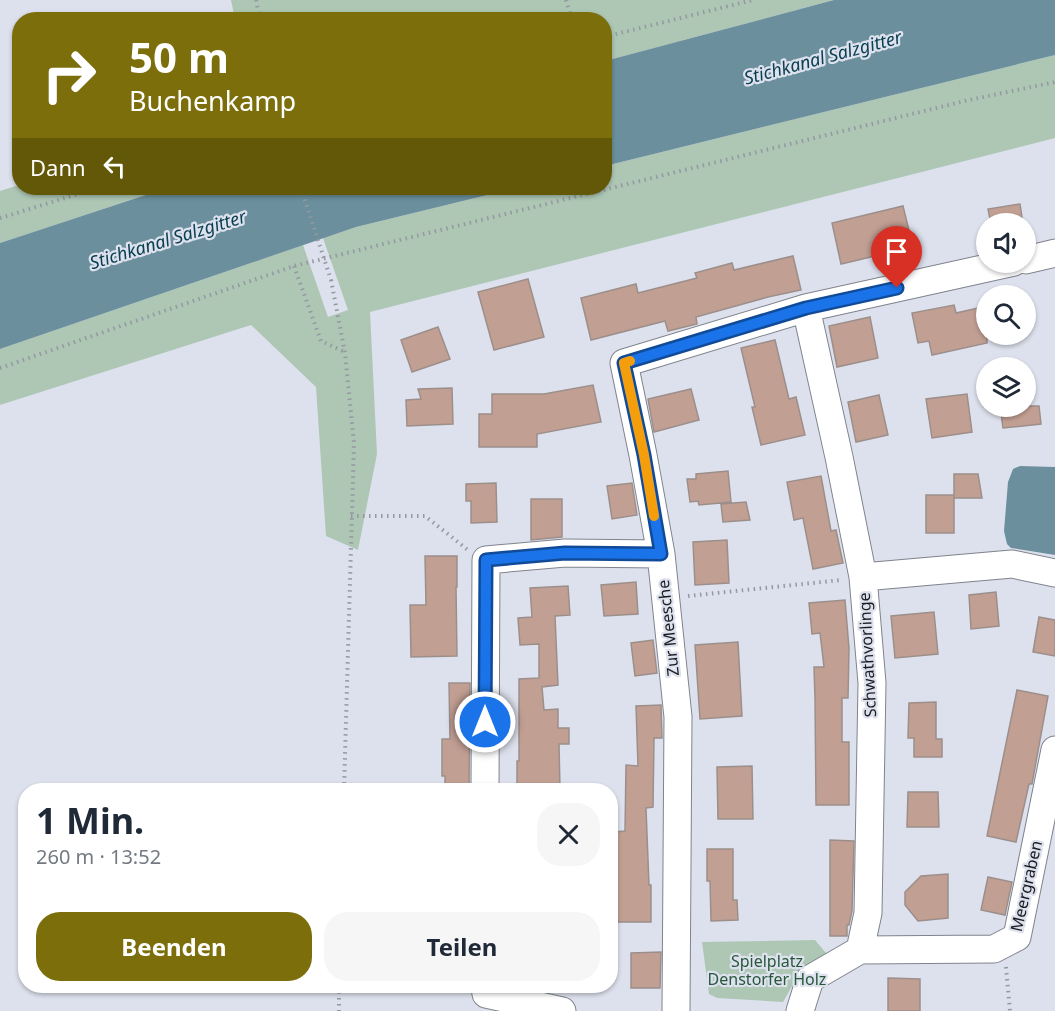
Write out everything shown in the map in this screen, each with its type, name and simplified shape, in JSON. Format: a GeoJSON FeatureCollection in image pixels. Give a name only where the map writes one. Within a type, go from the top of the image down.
{"type":"FeatureCollection","features":[{"type":"Feature","properties":{"kind":"street"},"geometry":{"type":"LineString","coordinates":[[1036,258],[1055,253]]}},
{"type":"Feature","properties":{"kind":"street","name":"Zur Meesche"},"geometry":{"type":"LineString","coordinates":[[676,1011],[678,717],[661,554],[644,455],[624,363],[806,308],[976,270]]}},
{"type":"Feature","properties":{"kind":"street","name":"Schwathvorlinge"},"geometry":{"type":"LineString","coordinates":[[806,308],[863,577],[872,683],[868,913],[860,950]]}},
{"type":"Feature","properties":{"kind":"street"},"geometry":{"type":"LineString","coordinates":[[485,783],[486,560],[565,553],[661,554]]}},
{"type":"Feature","properties":{"kind":"street"},"geometry":{"type":"LineString","coordinates":[[863,577],[1012,564],[1055,573]]}},
{"type":"Feature","properties":{"kind":"street","name":"Meergraben"},"geometry":{"type":"LineString","coordinates":[[860,950],[994,949],[1017,937],[1055,750]]}},
{"type":"Feature","properties":{"kind":"street"},"geometry":{"type":"LineString","coordinates":[[800,1011],[810,978],[860,950]]}},
{"type":"Feature","properties":{"kind":"street"},"geometry":{"type":"LineString","coordinates":[[486,993],[562,1011]]}},
{"type":"Feature","properties":{"kind":"path"},"geometry":{"type":"LineString","coordinates":[[612,35],[753,0]]}},
{"type":"Feature","properties":{"kind":"path"},"geometry":{"type":"LineString","coordinates":[[612,188],[969,100],[1055,82]]}},
{"type":"Feature","properties":{"kind":"path"},"geometry":{"type":"LineString","coordinates":[[0,218],[75,195]]}},
{"type":"Feature","properties":{"kind":"path"},"geometry":{"type":"LineString","coordinates":[[303,195],[331,280],[345,353],[354,443],[344,783]]}},
{"type":"Feature","properties":{"kind":"path"},"geometry":{"type":"LineString","coordinates":[[0,368],[294,266],[583,195]]}},
{"type":"Feature","properties":{"kind":"path"},"geometry":{"type":"LineString","coordinates":[[294,266],[321,341],[345,353]]}},
{"type":"Feature","properties":{"kind":"path"},"geometry":{"type":"LineString","coordinates":[[351,516],[425,516],[485,563]]}},
{"type":"Feature","properties":{"kind":"path"},"geometry":{"type":"LineString","coordinates":[[665,598],[863,577]]}},
{"type":"Feature","properties":{"kind":"path"},"geometry":{"type":"LineString","coordinates":[[1004,944],[1010,1011]]}},
{"type":"Feature","properties":{"kind":"path"},"geometry":{"type":"LineString","coordinates":[[339,993],[339,1011]]}},
{"type":"Feature","properties":{"kind":"green space"},"geometry":{"type":"Polygon","coordinates":[[[231,0],[834,0],[612,59],[612,12],[234,12],[231,0]]]}},
{"type":"Feature","properties":{"kind":"green space"},"geometry":{"type":"Polygon","coordinates":[[[1055,55],[1055,138],[370,312],[377,454],[358,550],[326,536],[316,387],[251,325],[0,405],[0,349],[303,245],[328,317],[348,310],[323,238],[356,227],[487,195],[612,195],[612,164],[1055,55]]]}},
{"type":"Feature","properties":{"kind":"green space"},"geometry":{"type":"Polygon","coordinates":[[[12,187],[12,195],[146,195],[0,243],[0,191],[12,187]]]}},
{"type":"Feature","properties":{"kind":"green space","name":"Spielplatz Denstorfer Holz"},"geometry":{"type":"Polygon","coordinates":[[[815,940],[831,959],[796,979],[783,1002],[717,998],[709,994],[702,942],[815,940]]]}},
{"type":"Feature","properties":{"kind":"water","name":"Stichkanal Salzgitter"},"geometry":{"type":"Polygon","coordinates":[[[834,0],[1055,0],[1055,55],[612,164],[612,59],[834,0]]]}},
{"type":"Feature","properties":{"kind":"water","name":"Stichkanal Salzgitter"},"geometry":{"type":"Polygon","coordinates":[[[146,195],[487,195],[356,227],[0,349],[0,243],[146,195]]]}},
{"type":"Feature","properties":{"kind":"water"},"geometry":{"type":"Polygon","coordinates":[[[1020,466],[1055,467],[1055,555],[1011,548],[1007,544],[1004,531],[1008,482],[1013,469],[1020,466]]]}},
{"type":"Feature","properties":{"kind":"building"},"geometry":{"type":"Polygon","coordinates":[[[1020,204],[1021,213],[989,213],[988,209],[1020,204]]]}},
{"type":"Feature","properties":{"kind":"building"},"geometry":{"type":"Polygon","coordinates":[[[903,206],[913,247],[841,264],[832,223],[903,206]]]}},
{"type":"Feature","properties":{"kind":"building"},"geometry":{"type":"Polygon","coordinates":[[[793,256],[801,290],[696,317],[697,324],[668,331],[665,321],[591,340],[581,298],[636,284],[638,293],[697,278],[695,273],[732,263],[734,270],[793,256]]]}},
{"type":"Feature","properties":{"kind":"building"},"geometry":{"type":"Polygon","coordinates":[[[528,279],[544,337],[494,350],[478,292],[528,279]]]}},
{"type":"Feature","properties":{"kind":"building"},"geometry":{"type":"Polygon","coordinates":[[[954,305],[956,313],[976,308],[976,345],[978,345],[932,355],[929,341],[918,343],[912,313],[954,305]]]}},
{"type":"Feature","properties":{"kind":"building"},"geometry":{"type":"Polygon","coordinates":[[[870,317],[878,358],[837,367],[829,326],[870,317]]]}},
{"type":"Feature","properties":{"kind":"building"},"geometry":{"type":"Polygon","coordinates":[[[438,327],[450,359],[412,372],[401,340],[438,327]]]}},
{"type":"Feature","properties":{"kind":"building"},"geometry":{"type":"Polygon","coordinates":[[[775,340],[789,399],[796,397],[805,435],[761,445],[741,348],[775,340]]]}},
{"type":"Feature","properties":{"kind":"building"},"geometry":{"type":"Polygon","coordinates":[[[593,385],[601,422],[537,434],[537,447],[479,447],[479,414],[492,414],[492,394],[544,394],[593,385]]]}},
{"type":"Feature","properties":{"kind":"building"},"geometry":{"type":"Polygon","coordinates":[[[452,388],[453,424],[407,426],[406,400],[421,399],[418,389],[452,388]]]}},
{"type":"Feature","properties":{"kind":"building"},"geometry":{"type":"Polygon","coordinates":[[[691,389],[699,420],[654,432],[648,399],[691,389]]]}},
{"type":"Feature","properties":{"kind":"building"},"geometry":{"type":"Polygon","coordinates":[[[967,394],[972,432],[932,438],[926,399],[967,394]]]}},
{"type":"Feature","properties":{"kind":"building"},"geometry":{"type":"Polygon","coordinates":[[[879,395],[888,435],[856,442],[848,402],[879,395]]]}},
{"type":"Feature","properties":{"kind":"building"},"geometry":{"type":"Polygon","coordinates":[[[1036,406],[1039,406],[1041,424],[1003,428],[1002,417],[1036,417],[1036,406]]]}},
{"type":"Feature","properties":{"kind":"building"},"geometry":{"type":"Polygon","coordinates":[[[728,471],[731,502],[699,505],[698,501],[690,502],[687,479],[696,479],[696,474],[728,471]]]}},
{"type":"Feature","properties":{"kind":"building"},"geometry":{"type":"Polygon","coordinates":[[[954,474],[978,474],[982,498],[954,498],[954,474]]]}},
{"type":"Feature","properties":{"kind":"building"},"geometry":{"type":"Polygon","coordinates":[[[821,476],[831,531],[836,530],[843,563],[813,569],[803,518],[794,520],[787,482],[821,476]]]}},
{"type":"Feature","properties":{"kind":"building"},"geometry":{"type":"Polygon","coordinates":[[[496,483],[497,522],[471,523],[471,501],[466,501],[466,484],[496,483]]]}},
{"type":"Feature","properties":{"kind":"building"},"geometry":{"type":"Polygon","coordinates":[[[632,483],[637,515],[612,519],[607,486],[632,483]]]}},
{"type":"Feature","properties":{"kind":"building"},"geometry":{"type":"Polygon","coordinates":[[[926,495],[954,495],[954,533],[926,533],[926,495]]]}},
{"type":"Feature","properties":{"kind":"building"},"geometry":{"type":"Polygon","coordinates":[[[531,499],[562,499],[562,537],[531,540],[531,499]]]}},
{"type":"Feature","properties":{"kind":"building"},"geometry":{"type":"Polygon","coordinates":[[[746,502],[750,520],[723,522],[721,504],[746,502]]]}},
{"type":"Feature","properties":{"kind":"building"},"geometry":{"type":"Polygon","coordinates":[[[727,540],[729,583],[695,585],[693,542],[727,540]]]}},
{"type":"Feature","properties":{"kind":"building"},"geometry":{"type":"Polygon","coordinates":[[[425,556],[457,556],[457,656],[411,657],[410,605],[426,605],[425,556]]]}},
{"type":"Feature","properties":{"kind":"building"},"geometry":{"type":"Polygon","coordinates":[[[636,582],[638,614],[604,616],[601,585],[636,582]]]}},
{"type":"Feature","properties":{"kind":"building"},"geometry":{"type":"Polygon","coordinates":[[[568,586],[570,615],[555,616],[558,685],[542,687],[544,710],[558,709],[558,728],[569,728],[569,744],[559,744],[560,783],[517,783],[519,679],[539,678],[539,644],[520,645],[518,618],[532,617],[530,588],[568,586]]]}},
{"type":"Feature","properties":{"kind":"building"},"geometry":{"type":"Polygon","coordinates":[[[996,592],[999,626],[971,629],[969,595],[996,592]]]}},
{"type":"Feature","properties":{"kind":"building"},"geometry":{"type":"Polygon","coordinates":[[[845,600],[849,648],[848,698],[842,698],[842,742],[849,742],[849,805],[816,805],[814,667],[824,667],[820,633],[812,634],[809,603],[845,600]]]}},
{"type":"Feature","properties":{"kind":"building"},"geometry":{"type":"Polygon","coordinates":[[[934,612],[938,654],[895,658],[891,616],[934,612]]]}},
{"type":"Feature","properties":{"kind":"building"},"geometry":{"type":"Polygon","coordinates":[[[1039,617],[1055,620],[1055,656],[1033,652],[1039,617]]]}},
{"type":"Feature","properties":{"kind":"building"},"geometry":{"type":"Polygon","coordinates":[[[653,640],[657,673],[635,676],[631,643],[653,640]]]}},
{"type":"Feature","properties":{"kind":"building"},"geometry":{"type":"Polygon","coordinates":[[[738,642],[742,716],[700,719],[695,645],[738,642]]]}},
{"type":"Feature","properties":{"kind":"building"},"geometry":{"type":"Polygon","coordinates":[[[449,683],[470,683],[469,783],[445,783],[445,776],[442,776],[442,739],[450,739],[449,683]]]}},
{"type":"Feature","properties":{"kind":"building"},"geometry":{"type":"Polygon","coordinates":[[[1017,690],[1048,696],[1032,784],[1029,784],[1016,842],[987,836],[1017,690]]]}},
{"type":"Feature","properties":{"kind":"building"},"geometry":{"type":"Polygon","coordinates":[[[936,702],[936,739],[942,739],[942,757],[914,757],[914,738],[908,738],[909,703],[936,702]]]}},
{"type":"Feature","properties":{"kind":"building"},"geometry":{"type":"Polygon","coordinates":[[[661,705],[662,738],[654,738],[653,807],[646,808],[651,922],[618,922],[618,832],[625,831],[626,765],[638,766],[636,706],[661,705]]]}},
{"type":"Feature","properties":{"kind":"building"},"geometry":{"type":"Polygon","coordinates":[[[752,766],[753,819],[718,819],[717,767],[752,766]]]}},
{"type":"Feature","properties":{"kind":"building"},"geometry":{"type":"Polygon","coordinates":[[[908,792],[938,792],[939,827],[907,827],[908,792]]]}},
{"type":"Feature","properties":{"kind":"building"},"geometry":{"type":"Polygon","coordinates":[[[830,840],[854,841],[852,911],[849,925],[847,925],[847,936],[830,936],[830,840]]]}},
{"type":"Feature","properties":{"kind":"building"},"geometry":{"type":"Polygon","coordinates":[[[707,849],[733,849],[733,900],[737,900],[738,920],[711,921],[707,849]]]}},
{"type":"Feature","properties":{"kind":"building"},"geometry":{"type":"Polygon","coordinates":[[[948,874],[948,918],[918,921],[905,905],[905,892],[921,876],[948,874]]]}},
{"type":"Feature","properties":{"kind":"building"},"geometry":{"type":"Polygon","coordinates":[[[988,877],[1012,882],[1005,915],[981,910],[988,877]]]}},
{"type":"Feature","properties":{"kind":"building"},"geometry":{"type":"Polygon","coordinates":[[[661,952],[660,988],[631,988],[631,953],[661,952]]]}},
{"type":"Feature","properties":{"kind":"building"},"geometry":{"type":"Polygon","coordinates":[[[888,978],[920,979],[920,1011],[888,1011],[888,978]]]}},
{"type":"Feature","properties":{"kind":"slow traffic"},"geometry":{"type":"LineString","coordinates":[[630,361],[624,363],[644,455],[654,516]]}},
{"type":"Feature","properties":{"kind":"route"},"geometry":{"type":"LineString","coordinates":[[485,722],[486,560],[565,553],[661,554],[644,455],[624,363],[806,308],[897,288]]}}]}
